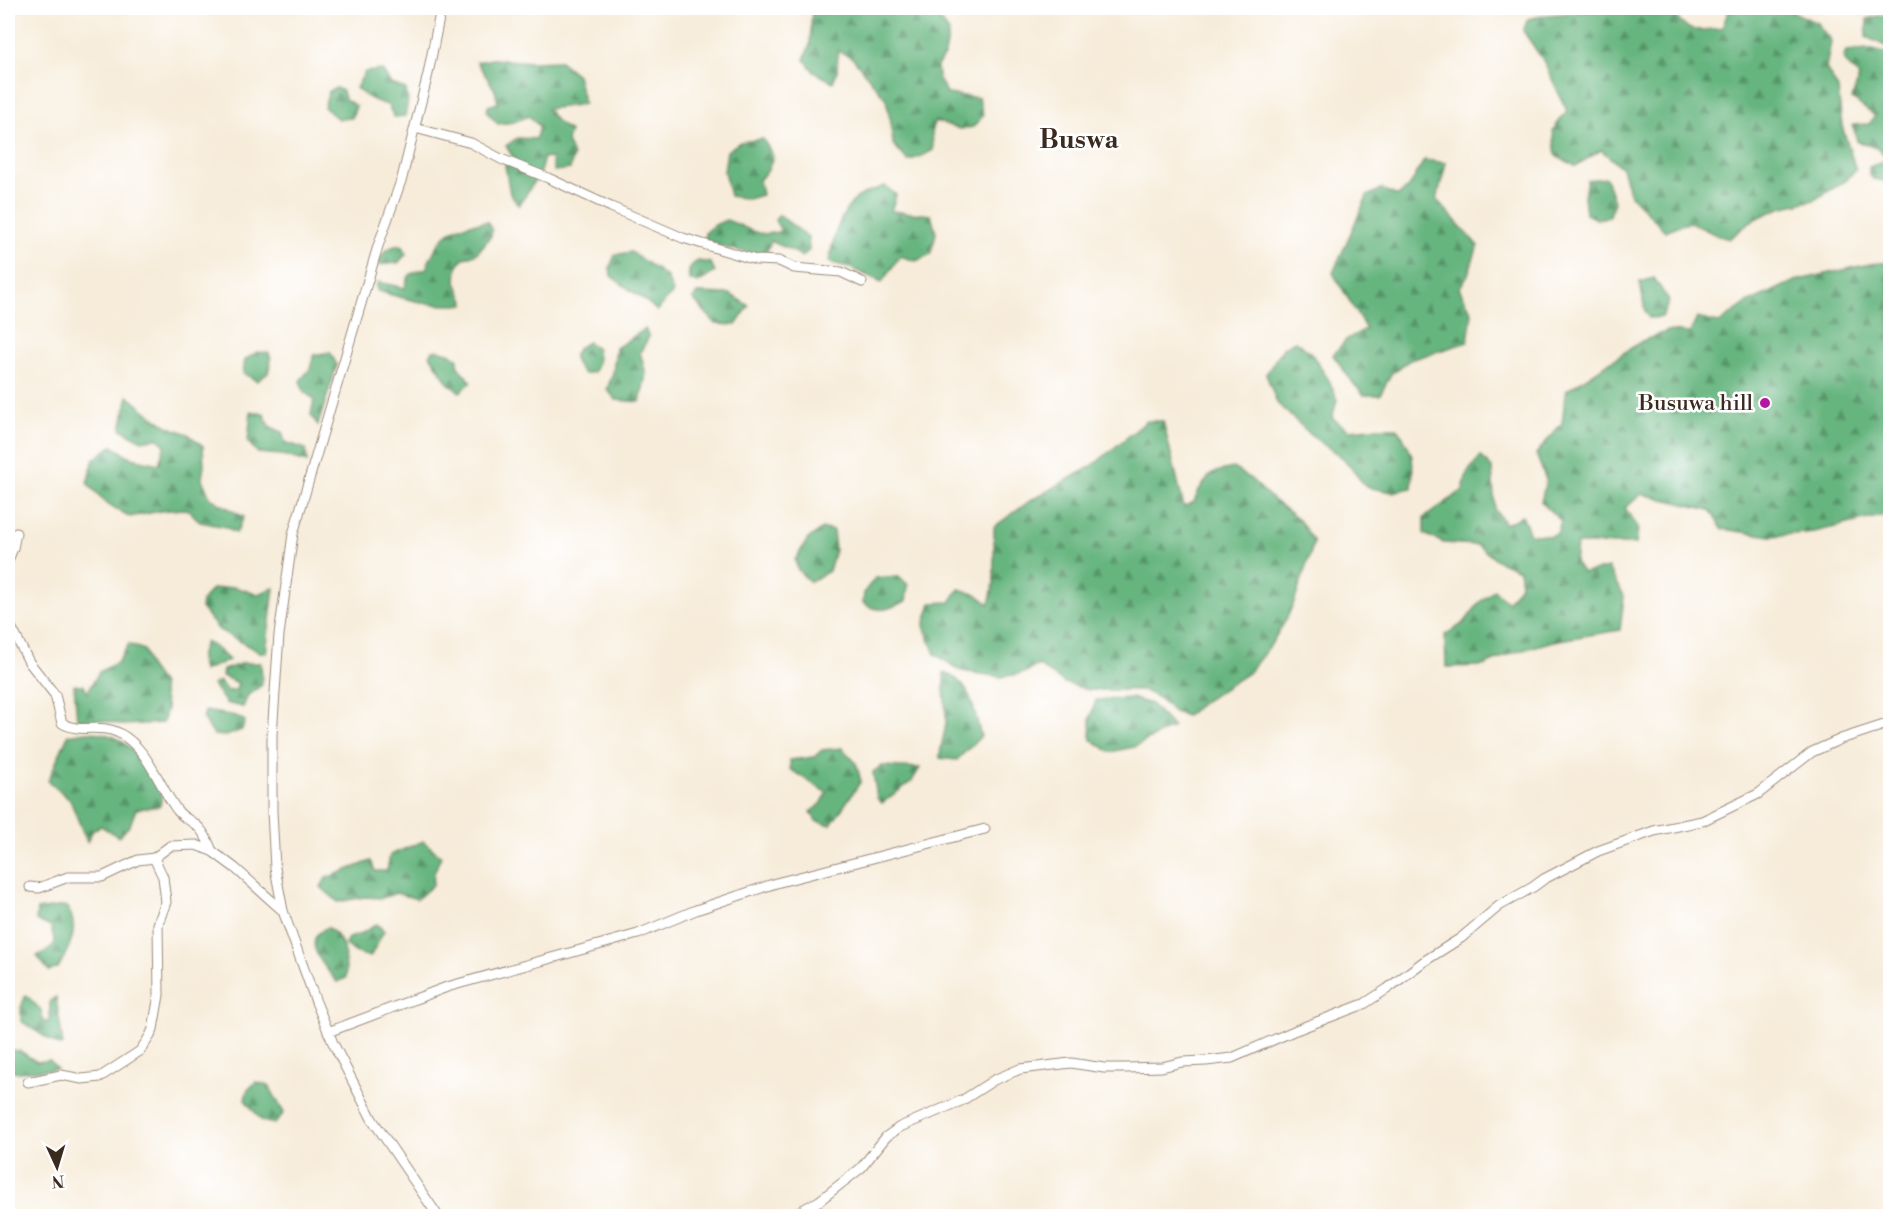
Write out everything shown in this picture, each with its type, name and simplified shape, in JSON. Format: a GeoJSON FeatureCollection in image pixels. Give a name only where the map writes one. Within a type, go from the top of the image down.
{"type":"FeatureCollection","features":[{"type":"Feature","properties":{"kind":"street"},"geometry":{"type":"LineString","coordinates":[[438,1216],[372,1119],[328,1032],[283,911],[275,857],[272,811],[272,735],[279,635],[293,534],[378,246],[402,178],[441,8]]}},
{"type":"Feature","properties":{"kind":"street"},"geometry":{"type":"LineString","coordinates":[[415,128],[471,143],[501,159],[683,238],[756,260],[779,261],[794,267],[841,272],[862,282]]}},
{"type":"Feature","properties":{"kind":"street"},"geometry":{"type":"LineString","coordinates":[[8,561],[16,533]]}},
{"type":"Feature","properties":{"kind":"street"},"geometry":{"type":"LineString","coordinates":[[8,621],[29,662],[55,695],[62,723],[67,727],[76,728],[105,727],[121,734],[135,745],[150,764],[176,810],[200,829],[212,851]]}},
{"type":"Feature","properties":{"kind":"street"},"geometry":{"type":"LineString","coordinates":[[791,1216],[819,1201],[861,1167],[886,1137],[900,1127],[963,1100],[994,1080],[1020,1069],[1071,1063],[1104,1068],[1162,1067],[1182,1062],[1232,1058],[1296,1029],[1364,1004],[1461,938],[1500,906],[1544,879],[1598,851],[1654,831],[1702,821],[1758,794],[1812,752],[1841,739],[1890,723]]}},
{"type":"Feature","properties":{"kind":"street"},"geometry":{"type":"LineString","coordinates":[[328,1032],[447,987],[638,934],[696,910],[776,883],[985,830]]}},
{"type":"Feature","properties":{"kind":"street"},"geometry":{"type":"LineString","coordinates":[[30,887],[39,888],[68,877],[84,875],[102,877],[138,860],[154,858],[171,846],[196,845],[212,851],[235,868],[283,911]]}},
{"type":"Feature","properties":{"kind":"street"},"geometry":{"type":"LineString","coordinates":[[28,1082],[61,1075],[82,1079],[100,1077],[140,1051],[150,1036],[159,995],[158,924],[166,902],[163,877],[154,858]]}},
{"type":"Feature","properties":{"kind":"green space"},"geometry":{"type":"Polygon","coordinates":[[[812,8],[932,8],[949,32],[945,54],[937,66],[938,77],[947,94],[979,98],[983,116],[973,127],[960,129],[935,121],[932,128],[933,150],[908,161],[893,144],[886,99],[852,57],[838,51],[837,71],[833,82],[814,72],[804,59],[810,45],[812,8]]]}},
{"type":"Feature","properties":{"kind":"green space"},"geometry":{"type":"Polygon","coordinates":[[[1627,8],[1673,8],[1681,23],[1686,27],[1699,30],[1722,28],[1732,8],[1785,8],[1817,23],[1831,41],[1826,68],[1838,89],[1842,126],[1856,170],[1844,182],[1814,200],[1780,208],[1753,220],[1729,239],[1690,222],[1665,231],[1630,194],[1622,168],[1601,150],[1576,166],[1556,156],[1553,130],[1567,111],[1543,60],[1523,31],[1528,19],[1547,15],[1627,8]]]}},
{"type":"Feature","properties":{"kind":"green space"},"geometry":{"type":"Polygon","coordinates":[[[1890,13],[1890,48],[1866,37],[1867,19],[1890,13]]]}},
{"type":"Feature","properties":{"kind":"green space"},"geometry":{"type":"Polygon","coordinates":[[[1869,49],[1890,54],[1890,182],[1873,179],[1869,174],[1869,167],[1888,160],[1879,149],[1857,141],[1853,125],[1869,124],[1875,116],[1852,99],[1859,77],[1843,59],[1846,51],[1869,49]]]}},
{"type":"Feature","properties":{"kind":"green space"},"geometry":{"type":"Polygon","coordinates":[[[492,59],[532,62],[560,61],[577,75],[584,104],[547,109],[557,122],[570,131],[567,141],[573,156],[570,169],[554,171],[551,158],[544,157],[540,172],[519,206],[510,194],[505,165],[516,162],[506,146],[517,138],[535,139],[540,127],[529,116],[514,122],[498,124],[487,112],[488,106],[498,103],[495,90],[477,62],[492,59]]]}},
{"type":"Feature","properties":{"kind":"green space"},"geometry":{"type":"Polygon","coordinates":[[[382,70],[391,84],[406,89],[408,100],[405,116],[394,117],[388,105],[370,99],[356,88],[365,72],[382,70]]]}},
{"type":"Feature","properties":{"kind":"green space"},"geometry":{"type":"Polygon","coordinates":[[[336,88],[343,91],[345,99],[356,106],[352,118],[338,119],[324,107],[329,91],[336,88]]]}},
{"type":"Feature","properties":{"kind":"green space"},"geometry":{"type":"Polygon","coordinates":[[[763,139],[773,156],[768,170],[759,180],[762,195],[748,199],[730,196],[724,171],[727,151],[740,142],[763,139]]]}},
{"type":"Feature","properties":{"kind":"green space"},"geometry":{"type":"Polygon","coordinates":[[[1424,160],[1446,163],[1437,200],[1478,246],[1467,277],[1459,288],[1472,313],[1468,342],[1410,360],[1391,374],[1380,395],[1364,395],[1333,355],[1347,339],[1366,329],[1333,273],[1367,196],[1382,189],[1398,196],[1411,184],[1424,160]]]}},
{"type":"Feature","properties":{"kind":"green space"},"geometry":{"type":"Polygon","coordinates":[[[1606,178],[1614,202],[1609,217],[1596,219],[1586,214],[1584,196],[1587,180],[1606,178]]]}},
{"type":"Feature","properties":{"kind":"green space"},"geometry":{"type":"Polygon","coordinates":[[[885,186],[896,195],[891,211],[931,215],[936,233],[931,254],[916,261],[900,256],[882,282],[848,267],[829,262],[835,236],[851,203],[861,195],[885,186]]]}},
{"type":"Feature","properties":{"kind":"green space"},"geometry":{"type":"Polygon","coordinates":[[[779,215],[808,237],[809,250],[802,257],[771,241],[767,252],[752,253],[719,246],[705,240],[705,233],[726,220],[758,233],[781,231],[775,220],[779,215]]]}},
{"type":"Feature","properties":{"kind":"green space"},"geometry":{"type":"Polygon","coordinates":[[[488,222],[492,230],[491,236],[477,253],[462,259],[457,267],[456,282],[465,304],[431,304],[378,291],[376,287],[378,282],[405,288],[411,274],[426,269],[436,248],[448,234],[465,225],[488,222]]]}},
{"type":"Feature","properties":{"kind":"green space"},"geometry":{"type":"Polygon","coordinates":[[[399,245],[403,246],[406,254],[398,263],[378,265],[385,251],[399,245]]]}},
{"type":"Feature","properties":{"kind":"green space"},"geometry":{"type":"Polygon","coordinates":[[[631,252],[667,277],[673,292],[657,311],[611,276],[610,267],[615,255],[631,252]]]}},
{"type":"Feature","properties":{"kind":"green space"},"geometry":{"type":"Polygon","coordinates":[[[698,261],[711,263],[715,272],[698,283],[689,280],[689,274],[691,267],[698,261]]]}},
{"type":"Feature","properties":{"kind":"green space"},"geometry":{"type":"Polygon","coordinates":[[[1890,262],[1890,514],[1814,532],[1771,536],[1722,529],[1710,510],[1642,494],[1625,508],[1638,527],[1636,544],[1577,544],[1575,563],[1583,573],[1608,568],[1624,597],[1620,630],[1553,641],[1510,654],[1483,666],[1446,667],[1445,635],[1464,623],[1480,602],[1494,590],[1508,602],[1521,584],[1519,570],[1497,560],[1477,545],[1444,543],[1424,534],[1424,518],[1463,490],[1467,473],[1481,456],[1492,468],[1495,510],[1505,524],[1522,516],[1530,534],[1549,536],[1557,534],[1561,521],[1541,502],[1546,480],[1536,454],[1562,423],[1566,391],[1642,341],[1668,331],[1690,333],[1697,318],[1719,323],[1747,303],[1795,281],[1869,264],[1890,262]]]}},
{"type":"Feature","properties":{"kind":"green space"},"geometry":{"type":"Polygon","coordinates":[[[1654,278],[1669,301],[1662,317],[1649,318],[1645,311],[1640,282],[1654,278]]]}},
{"type":"Feature","properties":{"kind":"green space"},"geometry":{"type":"Polygon","coordinates":[[[697,293],[730,294],[749,306],[736,325],[716,324],[693,299],[697,293]]]}},
{"type":"Feature","properties":{"kind":"green space"},"geometry":{"type":"Polygon","coordinates":[[[645,329],[649,337],[640,352],[646,374],[640,402],[616,400],[607,389],[613,373],[616,348],[645,329]]]}},
{"type":"Feature","properties":{"kind":"green space"},"geometry":{"type":"Polygon","coordinates":[[[1295,341],[1311,353],[1329,380],[1337,400],[1332,418],[1349,430],[1397,428],[1412,456],[1412,488],[1392,492],[1366,487],[1344,459],[1313,437],[1277,403],[1266,374],[1283,348],[1295,341]]]}},
{"type":"Feature","properties":{"kind":"green space"},"geometry":{"type":"Polygon","coordinates":[[[588,342],[597,349],[598,362],[594,372],[584,374],[576,364],[574,356],[577,349],[588,342]]]}},
{"type":"Feature","properties":{"kind":"green space"},"geometry":{"type":"Polygon","coordinates":[[[438,350],[458,359],[458,367],[471,382],[460,392],[448,383],[430,355],[433,351],[438,350]]]}},
{"type":"Feature","properties":{"kind":"green space"},"geometry":{"type":"Polygon","coordinates":[[[257,352],[269,353],[271,360],[268,373],[257,381],[243,373],[245,360],[257,352]]]}},
{"type":"Feature","properties":{"kind":"green space"},"geometry":{"type":"Polygon","coordinates":[[[330,352],[337,365],[318,425],[311,415],[314,399],[304,392],[300,381],[310,369],[314,355],[330,352]]]}},
{"type":"Feature","properties":{"kind":"green space"},"geometry":{"type":"Polygon","coordinates":[[[128,396],[153,417],[167,426],[188,434],[203,446],[202,479],[210,498],[244,517],[236,533],[226,527],[200,522],[189,510],[183,509],[130,517],[105,502],[87,483],[94,459],[112,446],[132,458],[159,464],[165,445],[157,438],[142,441],[121,429],[128,396]]]}},
{"type":"Feature","properties":{"kind":"green space"},"geometry":{"type":"Polygon","coordinates":[[[251,411],[264,414],[269,426],[282,432],[285,442],[306,449],[307,462],[282,455],[258,453],[248,442],[251,411]]]}},
{"type":"Feature","properties":{"kind":"green space"},"geometry":{"type":"Polygon","coordinates":[[[1147,421],[1163,421],[1184,507],[1194,502],[1199,490],[1212,473],[1233,468],[1251,479],[1300,521],[1314,542],[1286,620],[1270,646],[1248,673],[1186,716],[1174,712],[1160,699],[1143,690],[1089,690],[1064,683],[1038,665],[1024,673],[1001,677],[961,671],[935,654],[924,626],[931,603],[950,602],[959,589],[977,595],[989,604],[994,583],[994,527],[1030,501],[1092,466],[1147,421]]]}},
{"type":"Feature","properties":{"kind":"green space"},"geometry":{"type":"Polygon","coordinates":[[[822,529],[833,530],[835,550],[829,571],[810,582],[798,570],[795,560],[808,539],[822,529]]]}},
{"type":"Feature","properties":{"kind":"green space"},"geometry":{"type":"Polygon","coordinates":[[[899,576],[908,585],[906,601],[884,609],[863,603],[864,592],[875,578],[899,576]]]}},
{"type":"Feature","properties":{"kind":"green space"},"geometry":{"type":"Polygon","coordinates":[[[234,587],[258,594],[274,588],[266,653],[259,652],[219,630],[201,608],[202,601],[212,589],[234,587]]]}},
{"type":"Feature","properties":{"kind":"green space"},"geometry":{"type":"Polygon","coordinates":[[[206,642],[229,660],[203,671],[201,656],[206,642]]]}},
{"type":"Feature","properties":{"kind":"green space"},"geometry":{"type":"Polygon","coordinates":[[[129,644],[144,650],[149,666],[162,684],[167,708],[163,723],[122,725],[101,720],[77,720],[74,685],[84,685],[87,693],[99,672],[118,662],[129,644]]]}},
{"type":"Feature","properties":{"kind":"green space"},"geometry":{"type":"Polygon","coordinates":[[[243,663],[261,663],[262,685],[248,695],[243,707],[226,703],[213,685],[219,681],[227,691],[236,690],[238,683],[222,676],[223,670],[243,663]]]}},
{"type":"Feature","properties":{"kind":"green space"},"geometry":{"type":"Polygon","coordinates":[[[944,673],[961,683],[966,690],[974,707],[981,736],[957,760],[940,758],[946,720],[944,673]]]}},
{"type":"Feature","properties":{"kind":"green space"},"geometry":{"type":"Polygon","coordinates":[[[1131,698],[1151,704],[1173,727],[1134,747],[1110,752],[1091,739],[1090,719],[1096,700],[1131,698]]]}},
{"type":"Feature","properties":{"kind":"green space"},"geometry":{"type":"Polygon","coordinates":[[[205,711],[236,716],[245,721],[242,730],[226,736],[214,735],[203,719],[205,711]]]}},
{"type":"Feature","properties":{"kind":"green space"},"geometry":{"type":"Polygon","coordinates":[[[85,732],[105,734],[124,743],[140,759],[162,796],[160,806],[136,809],[130,825],[119,837],[101,826],[93,830],[87,842],[70,800],[48,781],[68,735],[85,732]]]}},
{"type":"Feature","properties":{"kind":"green space"},"geometry":{"type":"Polygon","coordinates":[[[842,748],[856,763],[861,781],[831,825],[816,821],[811,812],[821,804],[827,793],[790,769],[790,760],[814,757],[822,750],[842,748]]]}},
{"type":"Feature","properties":{"kind":"green space"},"geometry":{"type":"Polygon","coordinates":[[[881,766],[920,768],[912,781],[882,803],[877,798],[873,772],[881,766]]]}},
{"type":"Feature","properties":{"kind":"green space"},"geometry":{"type":"Polygon","coordinates":[[[423,841],[441,856],[434,873],[433,885],[417,899],[396,893],[382,898],[364,897],[338,902],[321,887],[326,878],[371,861],[375,871],[387,871],[390,855],[423,841]]]}},
{"type":"Feature","properties":{"kind":"green space"},"geometry":{"type":"Polygon","coordinates":[[[66,906],[73,922],[72,938],[58,968],[49,971],[37,956],[50,949],[55,943],[51,927],[36,920],[37,910],[66,906]]]}},
{"type":"Feature","properties":{"kind":"green space"},"geometry":{"type":"Polygon","coordinates":[[[377,924],[384,931],[370,957],[355,952],[345,944],[348,938],[361,934],[377,924]]]}},
{"type":"Feature","properties":{"kind":"green space"},"geometry":{"type":"Polygon","coordinates":[[[327,927],[338,937],[344,949],[346,978],[337,982],[320,960],[315,948],[316,936],[327,927]]]}},
{"type":"Feature","properties":{"kind":"green space"},"geometry":{"type":"Polygon","coordinates":[[[26,995],[41,1010],[44,1024],[50,1019],[50,1001],[56,997],[63,1045],[59,1046],[21,1021],[21,1007],[26,995]]]}},
{"type":"Feature","properties":{"kind":"green space"},"geometry":{"type":"Polygon","coordinates":[[[9,1050],[20,1051],[37,1062],[50,1060],[57,1069],[19,1072],[8,1070],[9,1050]]]}},
{"type":"Feature","properties":{"kind":"green space"},"geometry":{"type":"Polygon","coordinates":[[[256,1082],[269,1086],[284,1113],[275,1124],[262,1121],[245,1100],[247,1091],[256,1082]]]}},
{"type":"Feature","properties":{"kind":"place","name":"Busuwa hill"},"geometry":{"type":"Point","coordinates":[1765,403]}},
{"type":"Feature","properties":{"kind":"district","name":"Buswa"},"geometry":{"type":"Point","coordinates":[1079,140]}}]}
